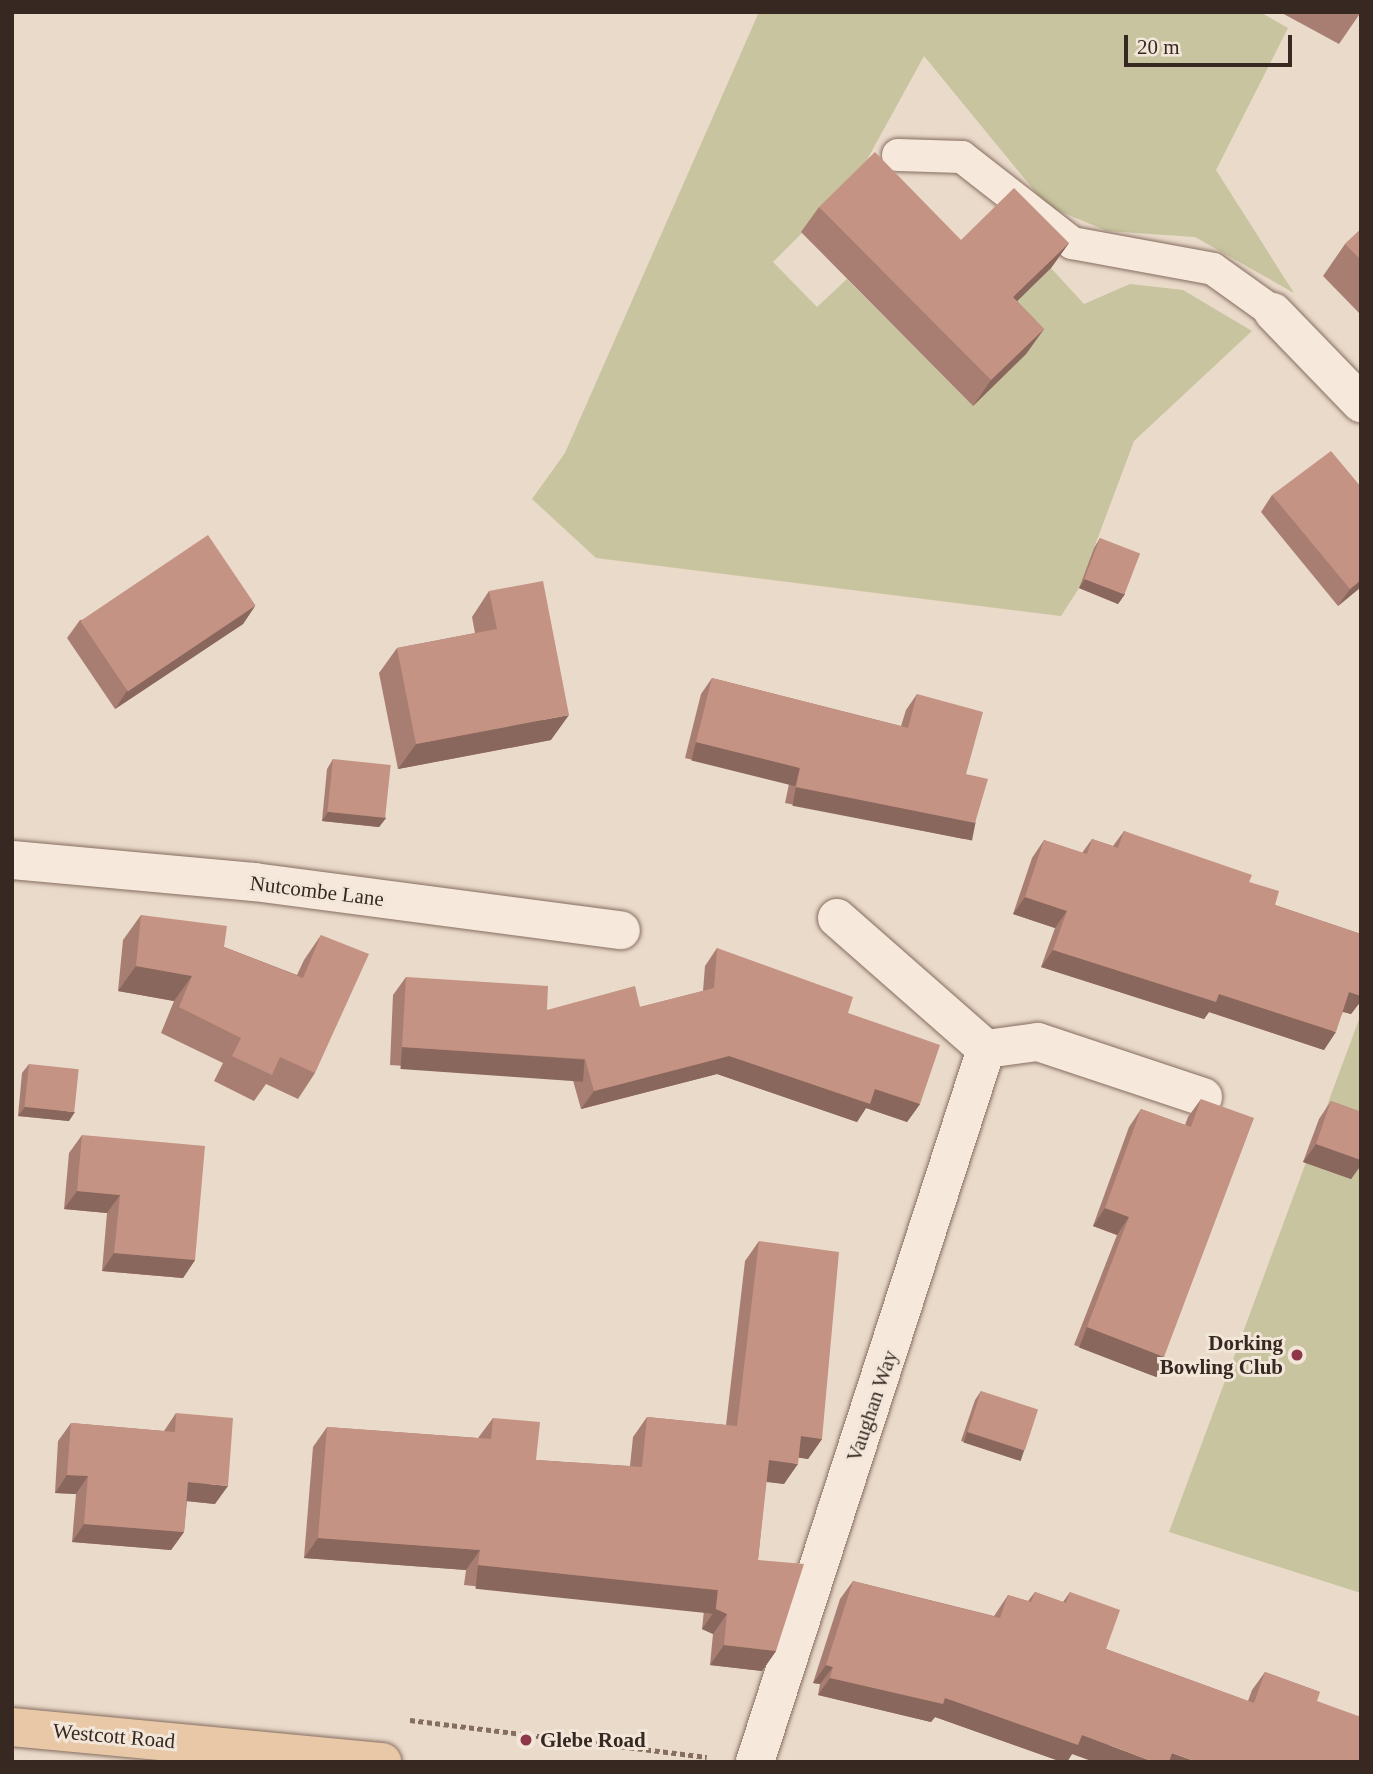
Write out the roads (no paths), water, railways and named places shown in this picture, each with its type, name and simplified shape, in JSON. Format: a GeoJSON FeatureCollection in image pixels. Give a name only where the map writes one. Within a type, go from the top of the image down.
{"type":"FeatureCollection","features":[{"type":"Feature","properties":{"kind":"main road","name":"Westcott Road"},"geometry":{"type":"LineString","coordinates":[[12,1727],[113,1749],[382,1762]]}},
{"type":"Feature","properties":{"kind":"street"},"geometry":{"type":"LineString","coordinates":[[1273,312],[1361,403]]}},
{"type":"Feature","properties":{"kind":"street","name":"Nutcombe Lane"},"geometry":{"type":"LineString","coordinates":[[12,860],[254,882],[621,930]]}},
{"type":"Feature","properties":{"kind":"street"},"geometry":{"type":"LineString","coordinates":[[837,918],[986,1049],[1038,1042],[1203,1097]]}},
{"type":"Feature","properties":{"kind":"street","name":"Vaughan Way"},"geometry":{"type":"LineString","coordinates":[[755,1762],[986,1049]]}},
{"type":"Feature","properties":{"kind":"lane"},"geometry":{"type":"LineString","coordinates":[[898,155],[962,157],[1072,243],[1213,269],[1273,312]]}},
{"type":"Feature","properties":{"kind":"place","name":"Dorking Bowling Club"},"geometry":{"type":"Point","coordinates":[1297,1355]}},
{"type":"Feature","properties":{"kind":"place","name":"Glebe Road"},"geometry":{"type":"Point","coordinates":[526,1740]}}]}
